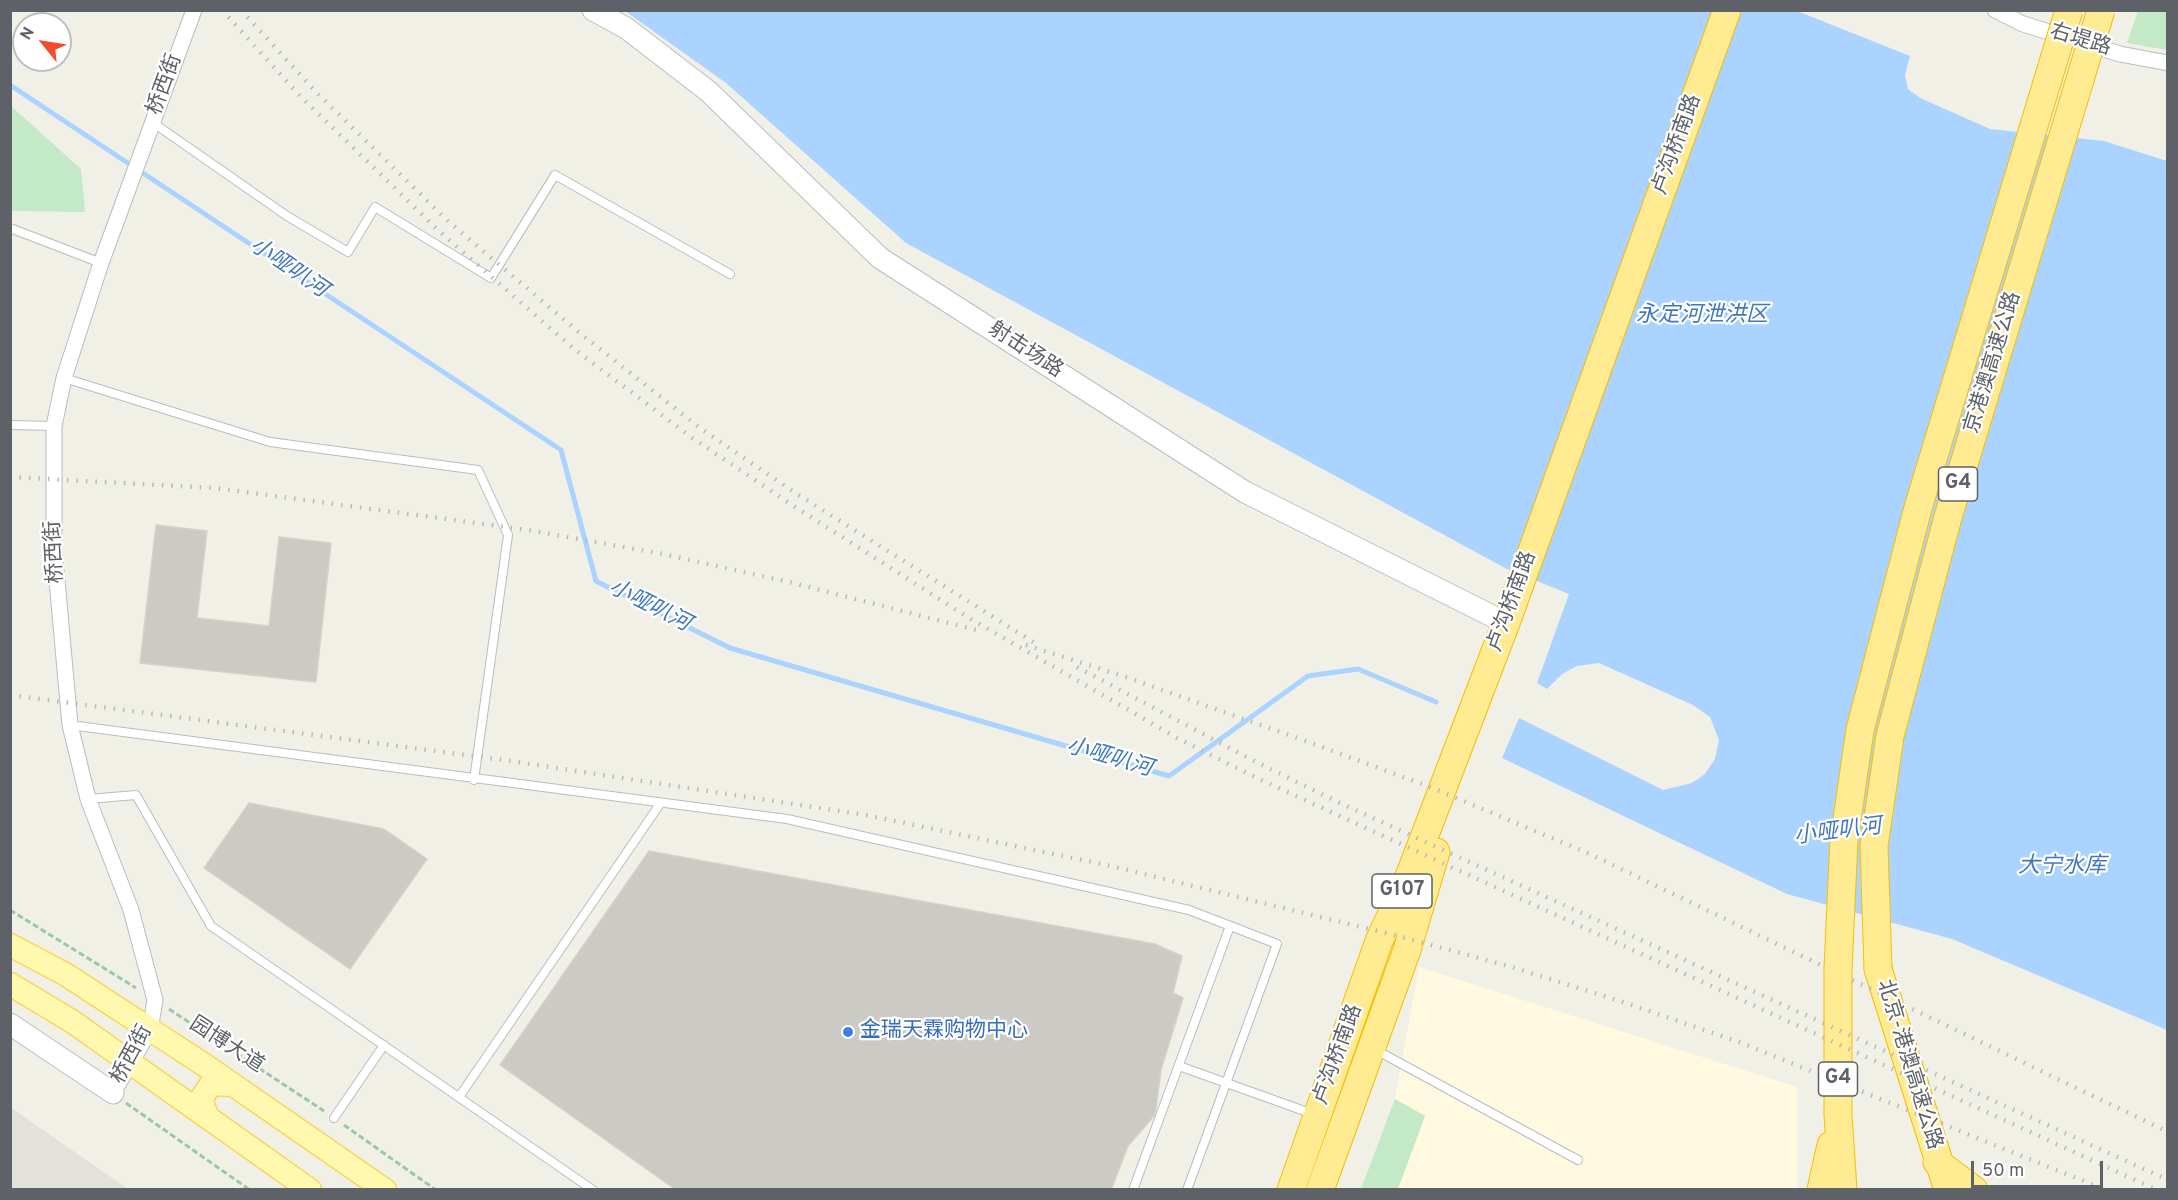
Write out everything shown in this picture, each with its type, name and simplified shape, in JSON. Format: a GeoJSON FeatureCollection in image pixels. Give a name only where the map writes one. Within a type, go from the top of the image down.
{"type":"FeatureCollection","features":[{"type":"Feature","properties":{"kind":"highway","name":"卢沟桥南路"},"geometry":{"type":"LineString","coordinates":[[1320,1190],[1407,950],[1427,878],[1522,594],[1727,10]]}},
{"type":"Feature","properties":{"kind":"highway","name":"卢沟桥南路"},"geometry":{"type":"LineString","coordinates":[[1291,1190],[1379,941],[1410,874],[1506,623],[1522,594],[1740,10]]}},
{"type":"Feature","properties":{"kind":"highway","name":"京港澳高速公路"},"geometry":{"type":"LineString","coordinates":[[1838,1114],[1838,969],[1844,840],[1860,730],[1918,508],[2069,10]]}},
{"type":"Feature","properties":{"kind":"highway","name":"京港澳高速公路"},"geometry":{"type":"LineString","coordinates":[[1878,969],[1874,846],[1890,736],[1948,517],[2101,10]]}},
{"type":"Feature","properties":{"kind":"highway","name":"北京-港澳高速公路"},"geometry":{"type":"LineString","coordinates":[[1878,969],[1937,1162],[1948,1190]]}},
{"type":"Feature","properties":{"kind":"highway"},"geometry":{"type":"LineString","coordinates":[[1821,1190],[1838,1114]]}},
{"type":"Feature","properties":{"kind":"highway","name":"G4"},"geometry":{"type":"LineString","coordinates":[[1838,1114],[1843,1190]]}},
{"type":"Feature","properties":{"kind":"highway","name":"北京-港澳高速公路"},"geometry":{"type":"LineString","coordinates":[[1937,1162],[1974,1190]]}},
{"type":"Feature","properties":{"kind":"main road","name":"园博大道"},"geometry":{"type":"LineString","coordinates":[[10,945],[65,975],[150,1030],[384,1190]]}},
{"type":"Feature","properties":{"kind":"main road"},"geometry":{"type":"LineString","coordinates":[[10,984],[73,1022],[310,1190]]}},
{"type":"Feature","properties":{"kind":"main road"},"geometry":{"type":"LineString","coordinates":[[208,1118],[201,1099],[211,1084],[233,1085]]}},
{"type":"Feature","properties":{"kind":"street","name":"桥西街"},"geometry":{"type":"LineString","coordinates":[[113,1093],[133,1064],[150,1030],[155,1000],[131,910],[88,799],[70,725],[54,546],[54,426],[64,378],[101,262],[194,10]]}},
{"type":"Feature","properties":{"kind":"street","name":"射击场路"},"geometry":{"type":"LineString","coordinates":[[593,10],[626,28],[708,91],[879,258],[1245,492],[1506,623]]}},
{"type":"Feature","properties":{"kind":"street","name":"右堤路"},"geometry":{"type":"LineString","coordinates":[[1995,10],[2034,28],[2120,54],[2168,63]]}},
{"type":"Feature","properties":{"kind":"street"},"geometry":{"type":"LineString","coordinates":[[10,1024],[113,1093]]}},
{"type":"Feature","properties":{"kind":"lane"},"geometry":{"type":"LineString","coordinates":[[152,122],[287,216],[348,252],[375,207],[490,278],[555,175],[730,274]]}},
{"type":"Feature","properties":{"kind":"lane"},"geometry":{"type":"LineString","coordinates":[[10,228],[101,262]]}},
{"type":"Feature","properties":{"kind":"lane"},"geometry":{"type":"LineString","coordinates":[[64,378],[270,442],[478,470],[508,535],[474,780]]}},
{"type":"Feature","properties":{"kind":"lane"},"geometry":{"type":"LineString","coordinates":[[10,425],[54,426]]}},
{"type":"Feature","properties":{"kind":"lane"},"geometry":{"type":"LineString","coordinates":[[70,725],[474,780],[787,819],[1189,910],[1277,944],[1186,1190]]}},
{"type":"Feature","properties":{"kind":"lane"},"geometry":{"type":"LineString","coordinates":[[88,799],[136,795],[211,926],[593,1190]]}},
{"type":"Feature","properties":{"kind":"lane"},"geometry":{"type":"LineString","coordinates":[[459,1097],[660,804]]}},
{"type":"Feature","properties":{"kind":"lane"},"geometry":{"type":"LineString","coordinates":[[1134,1190],[1230,926]]}},
{"type":"Feature","properties":{"kind":"lane"},"geometry":{"type":"LineString","coordinates":[[334,1118],[384,1045]]}},
{"type":"Feature","properties":{"kind":"lane"},"geometry":{"type":"LineString","coordinates":[[1372,1048],[1578,1160]]}},
{"type":"Feature","properties":{"kind":"lane"},"geometry":{"type":"LineString","coordinates":[[1179,1066],[1317,1115]]}},
{"type":"Feature","properties":{"kind":"path","name":"园博大道"},"geometry":{"type":"LineString","coordinates":[[10,910],[225,1044],[436,1190]]}},
{"type":"Feature","properties":{"kind":"path"},"geometry":{"type":"LineString","coordinates":[[113,1093],[250,1190]]}},
{"type":"Feature","properties":{"kind":"shaded area"},"geometry":{"type":"Polygon","coordinates":[[[1419,967],[1797,1087],[1797,1189],[1398,1189],[1425,1116],[1395,1099],[1419,967]]]}},
{"type":"Feature","properties":{"kind":"shaded area"},"geometry":{"type":"Polygon","coordinates":[[[10,1108],[13,1109],[128,1189],[11,1189],[10,1108]]]}},
{"type":"Feature","properties":{"kind":"green space"},"geometry":{"type":"Polygon","coordinates":[[[2138,11],[2167,11],[2167,50],[2127,43],[2138,11]]]}},
{"type":"Feature","properties":{"kind":"green space"},"geometry":{"type":"Polygon","coordinates":[[[11,106],[81,169],[85,212],[11,211],[11,106]]]}},
{"type":"Feature","properties":{"kind":"green space"},"geometry":{"type":"Polygon","coordinates":[[[1395,1099],[1425,1116],[1398,1189],[1361,1189],[1395,1099]]]}},
{"type":"Feature","properties":{"kind":"water","name":"永定河泄洪区"},"geometry":{"type":"Polygon","coordinates":[[[625,11],[1797,11],[1910,56],[1905,75],[1908,89],[1920,98],[1990,129],[2104,141],[2167,161],[2167,1030],[1952,939],[1787,894],[1502,758],[1519,718],[1663,790],[1692,783],[1705,774],[1715,759],[1719,740],[1710,717],[1693,705],[1599,663],[1577,666],[1562,674],[1547,689],[1537,683],[1569,594],[1505,568],[906,243],[726,83],[625,11]]]}},
{"type":"Feature","properties":{"kind":"building"},"geometry":{"type":"Polygon","coordinates":[[[156,525],[207,531],[197,618],[269,626],[279,537],[331,543],[316,682],[140,663],[156,525]]]}},
{"type":"Feature","properties":{"kind":"building"},"geometry":{"type":"Polygon","coordinates":[[[249,803],[384,829],[427,859],[350,969],[204,868],[249,803]]]}},
{"type":"Feature","properties":{"kind":"building","name":"金瑞天霖购物中心"},"geometry":{"type":"Polygon","coordinates":[[[649,851],[1155,944],[1182,956],[1173,993],[1183,998],[1161,1070],[1154,1116],[1128,1146],[1111,1190],[676,1190],[500,1065],[649,851]]]}},
{"type":"Feature","properties":{"kind":"waterway","name":"小哑叭河"},"geometry":{"type":"LineString","coordinates":[[10,85],[561,450],[596,581],[730,648],[1169,776],[1308,676],[1358,669],[1436,702]]}},
{"type":"Feature","properties":{"kind":"railway"},"geometry":{"type":"LineString","coordinates":[[222,10],[301,97],[439,231],[574,349],[691,437],[792,505],[969,618],[1177,738],[1259,779],[2157,1190]]}},
{"type":"Feature","properties":{"kind":"railway"},"geometry":{"type":"LineString","coordinates":[[241,10],[317,93],[449,222],[581,334],[700,428],[797,494],[1038,645]]}},
{"type":"Feature","properties":{"kind":"railway"},"geometry":{"type":"LineString","coordinates":[[10,477],[215,488],[528,530],[663,554],[789,582],[980,631]]}},
{"type":"Feature","properties":{"kind":"railway"},"geometry":{"type":"LineString","coordinates":[[1026,645],[1123,676],[1430,787],[1590,854],[2168,1132]]}},
{"type":"Feature","properties":{"kind":"railway"},"geometry":{"type":"LineString","coordinates":[[1077,667],[1256,762],[1340,803],[2168,1180]]}},
{"type":"Feature","properties":{"kind":"railway"},"geometry":{"type":"LineString","coordinates":[[10,695],[504,760],[866,815],[1111,866],[1402,937],[1508,966],[1623,1002],[1739,1042],[2106,1190]]}},
{"type":"Feature","properties":{"kind":"place","name":"金瑞天霖购物中心"},"geometry":{"type":"Point","coordinates":[848,1032]}},
{"type":"Feature","properties":{"kind":"water label","name":"大宁水库"},"geometry":{"type":"Point","coordinates":[2062,868]}}]}
